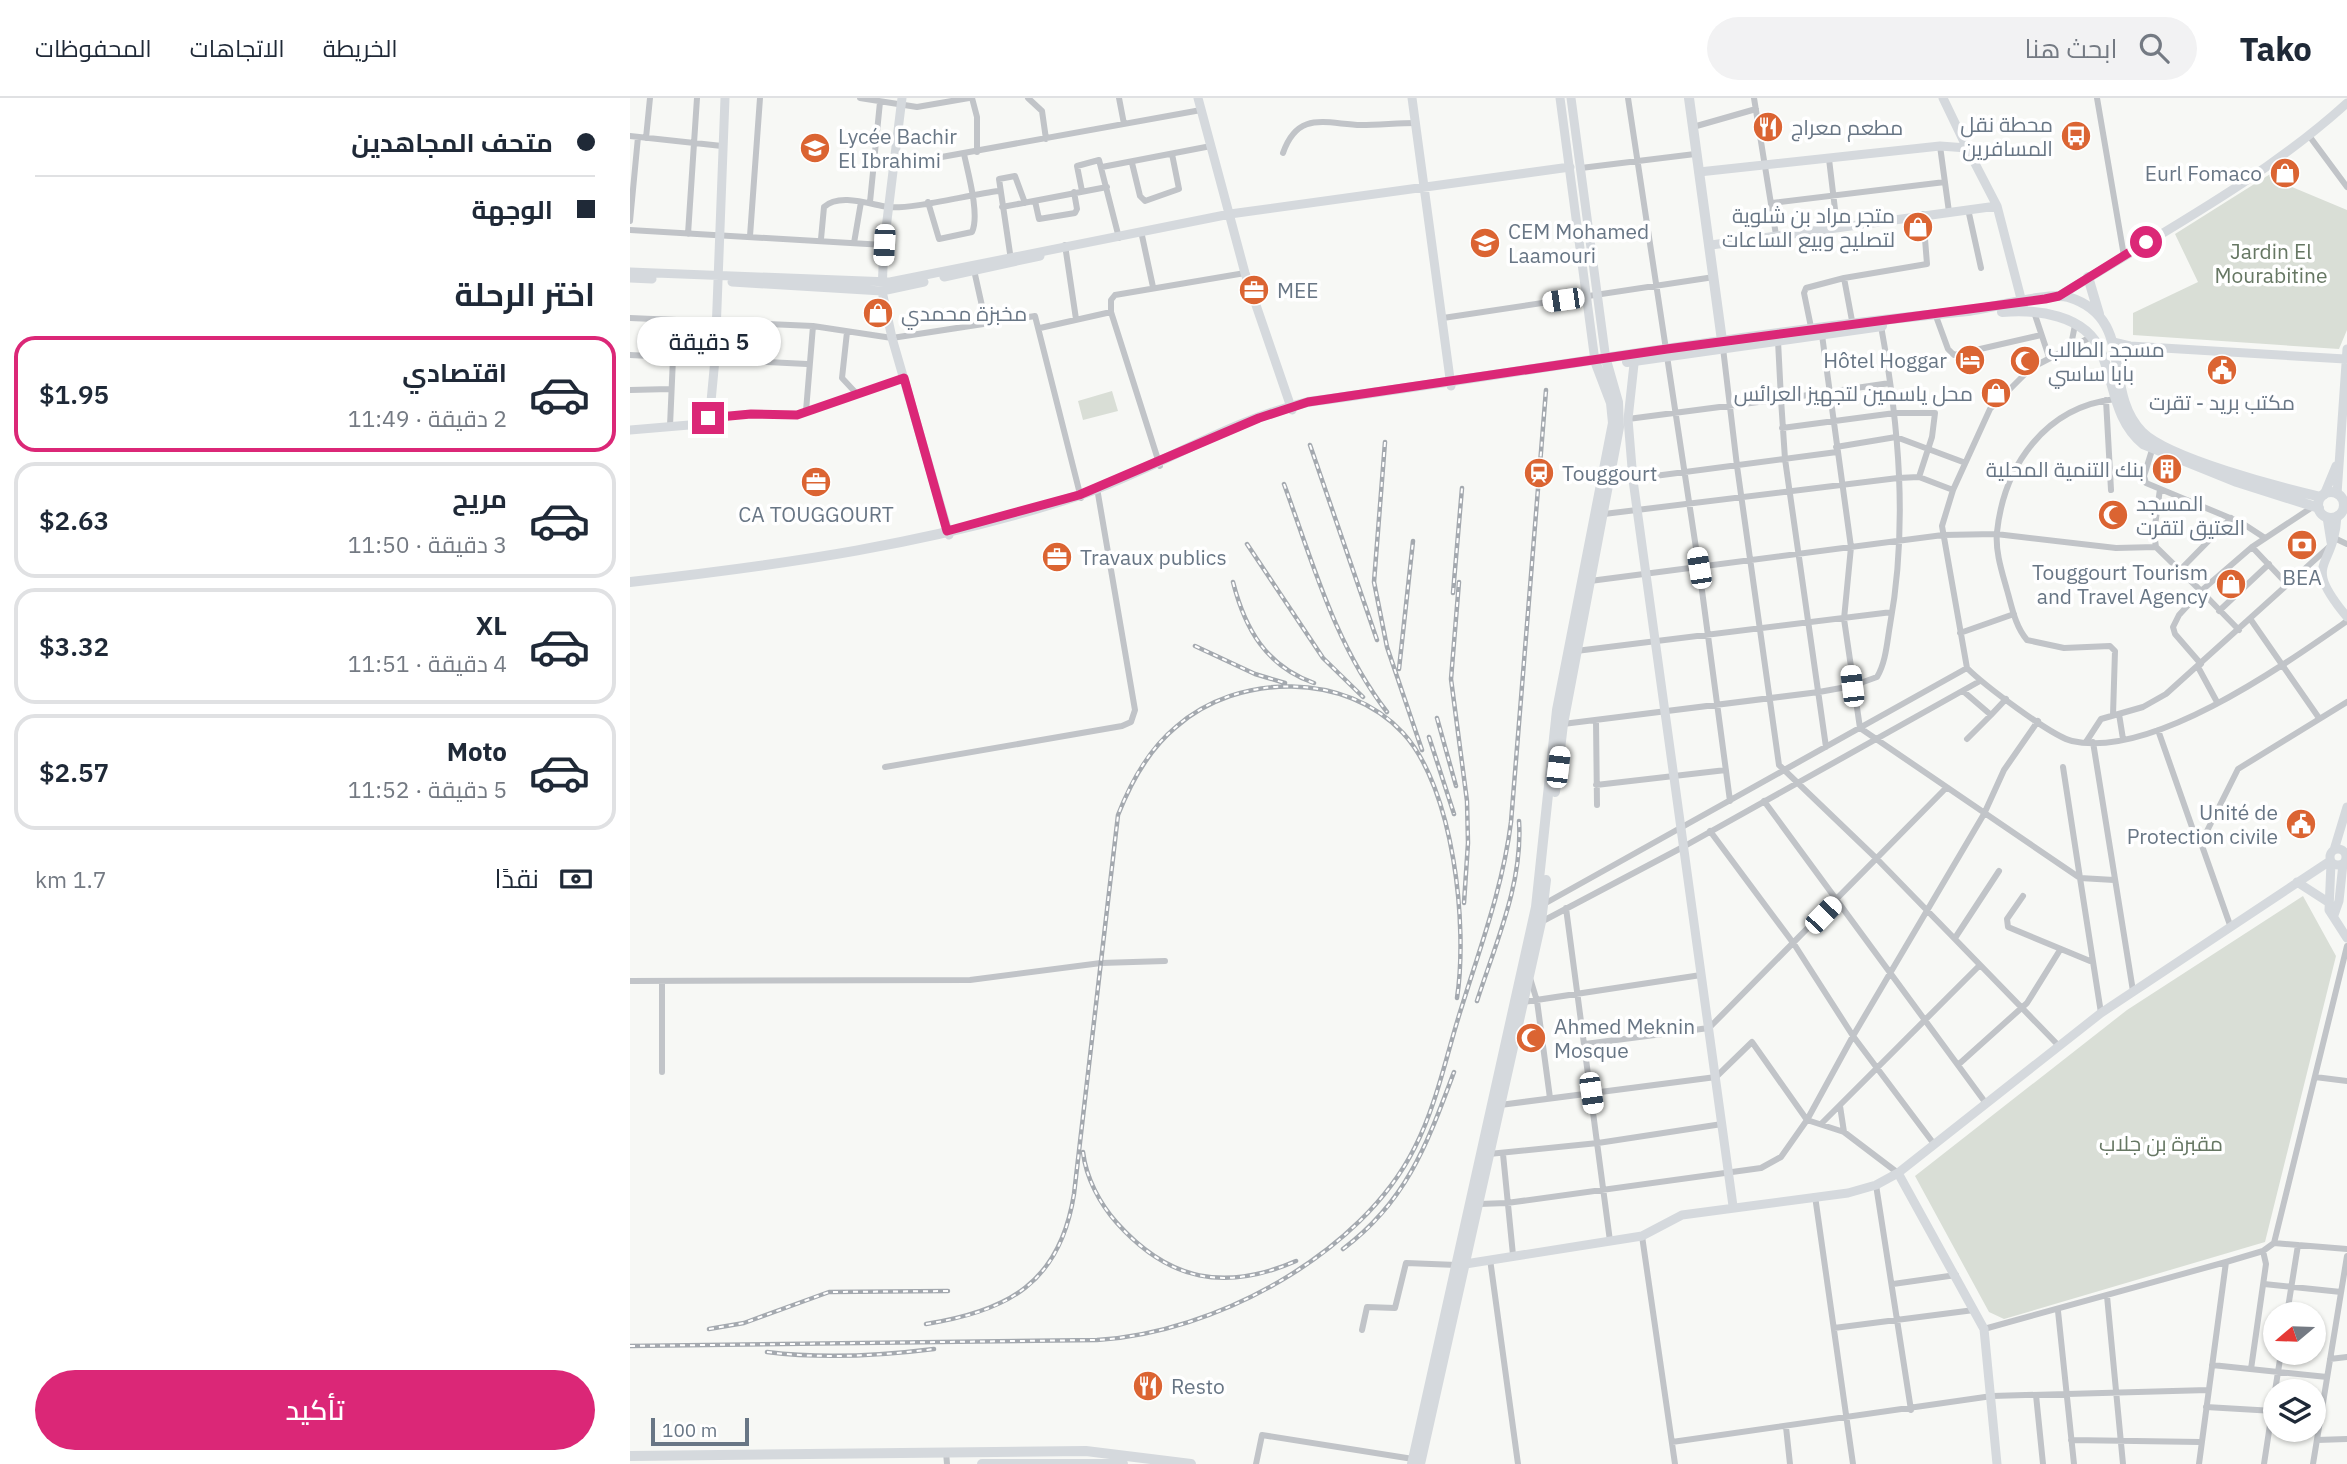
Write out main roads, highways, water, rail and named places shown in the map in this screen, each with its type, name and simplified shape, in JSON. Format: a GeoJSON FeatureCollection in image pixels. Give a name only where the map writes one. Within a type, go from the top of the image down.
{"type":"FeatureCollection","features":[{"type":"Feature","properties":{"kind":"highway"},"geometry":{"type":"LineString","coordinates":[[630,1455],[776,1459],[946,1458],[1086,1451],[1191,1464]]}},
{"type":"Feature","properties":{"kind":"highway"},"geometry":{"type":"LineString","coordinates":[[982,1464],[1124,1464]]}},
{"type":"Feature","properties":{"kind":"main road"},"geometry":{"type":"LineString","coordinates":[[1689,98],[1723,345]]}},
{"type":"Feature","properties":{"kind":"main road"},"geometry":{"type":"LineString","coordinates":[[1723,345],[1778,341],[1853,326],[2026,308],[2075,325],[2091,337],[2101,352],[2110,399],[2131,434],[2152,450],[2237,482],[2320,501],[2341,494],[2345,506],[2332,517],[2320,501],[2189,457],[2147,437],[2127,410],[2113,342],[2099,314],[2088,277]]}},
{"type":"Feature","properties":{"kind":"main road"},"geometry":{"type":"LineString","coordinates":[[1853,326],[1881,326],[2026,308],[2059,296],[2068,297],[2099,314]]}},
{"type":"Feature","properties":{"kind":"main road"},"geometry":{"type":"LineString","coordinates":[[630,584],[783,569],[948,533],[1098,491],[1292,408],[1815,333]]}},
{"type":"Feature","properties":{"kind":"main road"},"geometry":{"type":"LineString","coordinates":[[1461,1264],[1479,1205],[1496,1105],[1529,976],[1563,724],[1604,514],[1620,416],[1601,363]]}},
{"type":"Feature","properties":{"kind":"main road"},"geometry":{"type":"LineString","coordinates":[[1540,906],[1557,710],[1613,423],[1611,402],[1601,363]]}},
{"type":"Feature","properties":{"kind":"main road"},"geometry":{"type":"LineString","coordinates":[[1415,1462],[1537,924]]}},
{"type":"Feature","properties":{"kind":"railway"},"geometry":{"type":"LineString","coordinates":[[630,1346],[1097,1340],[1142,1334],[1188,1322],[1235,1304],[1280,1281],[1322,1254],[1359,1222],[1391,1186],[1415,1147],[1430,1113],[1503,869],[1511,822],[1546,390]]}},
{"type":"Feature","properties":{"kind":"railway"},"geometry":{"type":"LineString","coordinates":[[1385,442],[1374,582],[1387,647],[1422,750]]}},
{"type":"Feature","properties":{"kind":"railway"},"geometry":{"type":"LineString","coordinates":[[1310,445],[1377,640]]}},
{"type":"Feature","properties":{"kind":"railway"},"geometry":{"type":"LineString","coordinates":[[1284,484],[1339,631],[1353,659],[1387,712]]}},
{"type":"Feature","properties":{"kind":"railway"},"geometry":{"type":"LineString","coordinates":[[1453,593],[1462,488]]}},
{"type":"Feature","properties":{"kind":"railway"},"geometry":{"type":"LineString","coordinates":[[1399,669],[1413,541]]}},
{"type":"Feature","properties":{"kind":"railway"},"geometry":{"type":"LineString","coordinates":[[1247,544],[1323,658],[1363,697]]}},
{"type":"Feature","properties":{"kind":"railway"},"geometry":{"type":"LineString","coordinates":[[1233,582],[1244,615],[1260,644],[1283,667],[1314,683]]}},
{"type":"Feature","properties":{"kind":"railway"},"geometry":{"type":"LineString","coordinates":[[1459,582],[1451,679],[1467,801],[1468,843],[1464,903]]}},
{"type":"Feature","properties":{"kind":"railway"},"geometry":{"type":"LineString","coordinates":[[1195,646],[1255,674],[1285,683]]}},
{"type":"Feature","properties":{"kind":"railway"},"geometry":{"type":"LineString","coordinates":[[926,1324],[982,1311],[1005,1301],[1026,1288],[1043,1271],[1056,1250],[1067,1225],[1074,1194],[1118,815],[1149,756],[1166,736],[1201,709],[1230,696],[1260,689],[1292,686],[1323,690],[1353,699],[1380,713],[1403,733],[1420,757],[1434,787],[1453,859],[1460,934],[1457,998]]}},
{"type":"Feature","properties":{"kind":"railway"},"geometry":{"type":"LineString","coordinates":[[1437,718],[1456,786]]}},
{"type":"Feature","properties":{"kind":"railway"},"geometry":{"type":"LineString","coordinates":[[1429,737],[1454,814]]}},
{"type":"Feature","properties":{"kind":"railway"},"geometry":{"type":"LineString","coordinates":[[1477,1001],[1507,912],[1517,867],[1519,821]]}},
{"type":"Feature","properties":{"kind":"railway"},"geometry":{"type":"LineString","coordinates":[[1343,1249],[1365,1231],[1399,1191],[1424,1147],[1454,1072]]}},
{"type":"Feature","properties":{"kind":"railway"},"geometry":{"type":"LineString","coordinates":[[1083,1152],[1091,1181],[1111,1216],[1137,1243],[1178,1269],[1222,1278],[1270,1271],[1296,1261]]}},
{"type":"Feature","properties":{"kind":"railway"},"geometry":{"type":"LineString","coordinates":[[709,1329],[744,1323],[829,1292],[948,1291]]}},
{"type":"Feature","properties":{"kind":"railway"},"geometry":{"type":"LineString","coordinates":[[767,1352],[850,1356],[934,1349]]}},
{"type":"Feature","properties":{"kind":"place","name":"مطعم معراج"},"geometry":{"type":"Point","coordinates":[1768,127]}},
{"type":"Feature","properties":{"kind":"place","name":"محطة نقل المسافرين"},"geometry":{"type":"Point","coordinates":[2076,136]}},
{"type":"Feature","properties":{"kind":"place","name":"Lycée Bachir El Ibrahimi"},"geometry":{"type":"Point","coordinates":[815,148]}},
{"type":"Feature","properties":{"kind":"place","name":"Eurl Fomaco"},"geometry":{"type":"Point","coordinates":[2285,173]}},
{"type":"Feature","properties":{"kind":"place","name":"متجر مراد بن شلوية لتصليح وبيع الساعات"},"geometry":{"type":"Point","coordinates":[1918,227]}},
{"type":"Feature","properties":{"kind":"place","name":"CEM Mohamed Laamouri"},"geometry":{"type":"Point","coordinates":[1485,243]}},
{"type":"Feature","properties":{"kind":"place","name":"MEE"},"geometry":{"type":"Point","coordinates":[1254,290]}},
{"type":"Feature","properties":{"kind":"place","name":"مخبزة محمدي"},"geometry":{"type":"Point","coordinates":[878,313]}},
{"type":"Feature","properties":{"kind":"place","name":"Hôtel Hoggar"},"geometry":{"type":"Point","coordinates":[1970,360]}},
{"type":"Feature","properties":{"kind":"place","name":"مسجد الطالب بابا ساسي"},"geometry":{"type":"Point","coordinates":[2025,361]}},
{"type":"Feature","properties":{"kind":"place","name":"مكتب بريد - تقرت"},"geometry":{"type":"Point","coordinates":[2222,370]}},
{"type":"Feature","properties":{"kind":"place","name":"محل ياسمين لتجهيز العرائس"},"geometry":{"type":"Point","coordinates":[1996,393]}},
{"type":"Feature","properties":{"kind":"place","name":"بنك التنمية المحلية"},"geometry":{"type":"Point","coordinates":[2167,469]}},
{"type":"Feature","properties":{"kind":"place","name":"Touggourt"},"geometry":{"type":"Point","coordinates":[1539,473]}},
{"type":"Feature","properties":{"kind":"place","name":"CA TOUGGOURT"},"geometry":{"type":"Point","coordinates":[816,482]}},
{"type":"Feature","properties":{"kind":"place","name":"المسجد العتيق لتقرت"},"geometry":{"type":"Point","coordinates":[2113,515]}},
{"type":"Feature","properties":{"kind":"place","name":"BEA"},"geometry":{"type":"Point","coordinates":[2302,545]}},
{"type":"Feature","properties":{"kind":"place","name":"Travaux publics"},"geometry":{"type":"Point","coordinates":[1057,557]}},
{"type":"Feature","properties":{"kind":"place","name":"Touggourt Tourism and Travel Agency"},"geometry":{"type":"Point","coordinates":[2231,584]}},
{"type":"Feature","properties":{"kind":"place","name":"Unité de Protection civile"},"geometry":{"type":"Point","coordinates":[2301,824]}},
{"type":"Feature","properties":{"kind":"place","name":"Ahmed Meknin Mosque"},"geometry":{"type":"Point","coordinates":[1531,1038]}},
{"type":"Feature","properties":{"kind":"place","name":"Resto"},"geometry":{"type":"Point","coordinates":[1148,1386]}},
{"type":"Feature","properties":{"kind":"park label","name":"Jardin El Mourabitine"},"geometry":{"type":"Point","coordinates":[2271,263]}},
{"type":"Feature","properties":{"kind":"park label","name":"مقبرة بن جلاب"},"geometry":{"type":"Point","coordinates":[2161,1143]}}]}
